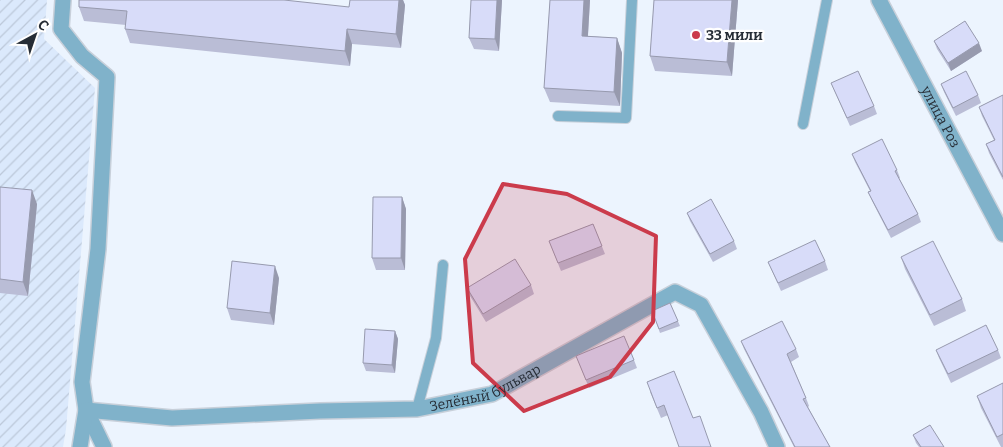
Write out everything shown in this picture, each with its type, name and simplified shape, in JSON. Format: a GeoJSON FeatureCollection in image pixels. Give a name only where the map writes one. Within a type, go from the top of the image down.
{"type":"FeatureCollection","features":[{"type":"Feature","properties":{"kind":"street"},"geometry":{"type":"LineString","coordinates":[[64,0],[61,29],[82,56],[107,78],[98,248],[82,382],[86,410],[80,447]]}},
{"type":"Feature","properties":{"kind":"street","name":"улица Роз"},"geometry":{"type":"LineString","coordinates":[[878,0],[1003,234]]}},
{"type":"Feature","properties":{"kind":"street","name":"Зелёный бульвар"},"geometry":{"type":"LineString","coordinates":[[86,410],[172,418],[320,411],[417,409],[492,394],[675,292],[701,305],[761,412],[777,447]]}},
{"type":"Feature","properties":{"kind":"street"},"geometry":{"type":"LineString","coordinates":[[86,410],[104,447]]}},
{"type":"Feature","properties":{"kind":"lane"},"geometry":{"type":"LineString","coordinates":[[558,116],[626,118],[632,0]]}},
{"type":"Feature","properties":{"kind":"lane"},"geometry":{"type":"LineString","coordinates":[[803,124],[827,0]]}},
{"type":"Feature","properties":{"kind":"lane"},"geometry":{"type":"LineString","coordinates":[[417,409],[436,338],[443,265]]}},
{"type":"Feature","properties":{"kind":"highlighted area"},"geometry":{"type":"Polygon","coordinates":[[[503,184],[567,194],[656,236],[653,322],[610,377],[524,411],[473,363],[465,259],[503,184]]]}},
{"type":"Feature","properties":{"kind":"shaded area"},"geometry":{"type":"Polygon","coordinates":[[[0,0],[47,0],[44,39],[95,88],[63,447],[0,447],[0,0]]]}},
{"type":"Feature","properties":{"kind":"building"},"geometry":{"type":"Polygon","coordinates":[[[79,0],[284,0],[349,7],[350,0],[399,0],[396,34],[347,29],[345,51],[125,29],[127,11],[79,7],[79,0]]]}},
{"type":"Feature","properties":{"kind":"building"},"geometry":{"type":"Polygon","coordinates":[[[471,0],[497,0],[495,39],[469,38],[471,0]]]}},
{"type":"Feature","properties":{"kind":"building"},"geometry":{"type":"Polygon","coordinates":[[[550,0],[584,0],[582,36],[617,38],[614,92],[544,88],[550,0]]]}},
{"type":"Feature","properties":{"kind":"building","name":"33 мили"},"geometry":{"type":"Polygon","coordinates":[[[654,0],[732,0],[727,62],[650,56],[654,0]]]}},
{"type":"Feature","properties":{"kind":"building"},"geometry":{"type":"Polygon","coordinates":[[[965,21],[979,43],[948,63],[934,41],[965,21]]]}},
{"type":"Feature","properties":{"kind":"building"},"geometry":{"type":"Polygon","coordinates":[[[858,71],[874,106],[847,118],[831,83],[858,71]]]}},
{"type":"Feature","properties":{"kind":"building"},"geometry":{"type":"Polygon","coordinates":[[[966,71],[978,95],[953,108],[941,84],[966,71]]]}},
{"type":"Feature","properties":{"kind":"building"},"geometry":{"type":"Polygon","coordinates":[[[1003,95],[1003,177],[986,144],[995,140],[979,107],[1003,95]]]}},
{"type":"Feature","properties":{"kind":"building"},"geometry":{"type":"Polygon","coordinates":[[[882,139],[897,170],[895,171],[918,214],[888,230],[868,192],[871,191],[852,154],[882,139]]]}},
{"type":"Feature","properties":{"kind":"building"},"geometry":{"type":"Polygon","coordinates":[[[0,187],[32,190],[23,282],[0,279],[0,187]]]}},
{"type":"Feature","properties":{"kind":"building"},"geometry":{"type":"Polygon","coordinates":[[[373,197],[402,197],[401,258],[372,258],[373,197]]]}},
{"type":"Feature","properties":{"kind":"building"},"geometry":{"type":"Polygon","coordinates":[[[711,199],[734,241],[710,254],[687,213],[711,199]]]}},
{"type":"Feature","properties":{"kind":"building"},"geometry":{"type":"Polygon","coordinates":[[[593,224],[602,246],[558,263],[549,241],[593,224]]]}},
{"type":"Feature","properties":{"kind":"building"},"geometry":{"type":"Polygon","coordinates":[[[815,240],[825,261],[778,283],[768,262],[815,240]]]}},
{"type":"Feature","properties":{"kind":"building"},"geometry":{"type":"Polygon","coordinates":[[[933,241],[962,299],[930,315],[901,257],[933,241]]]}},
{"type":"Feature","properties":{"kind":"building"},"geometry":{"type":"Polygon","coordinates":[[[515,259],[531,285],[483,314],[467,288],[515,259]]]}},
{"type":"Feature","properties":{"kind":"building"},"geometry":{"type":"Polygon","coordinates":[[[232,261],[275,266],[270,313],[227,308],[232,261]]]}},
{"type":"Feature","properties":{"kind":"building"},"geometry":{"type":"Polygon","coordinates":[[[670,303],[678,321],[659,329],[652,311],[670,303]]]}},
{"type":"Feature","properties":{"kind":"building"},"geometry":{"type":"Polygon","coordinates":[[[782,321],[796,349],[787,354],[806,398],[803,399],[830,447],[795,447],[741,341],[782,321]]]}},
{"type":"Feature","properties":{"kind":"building"},"geometry":{"type":"Polygon","coordinates":[[[986,325],[998,350],[948,374],[936,350],[986,325]]]}},
{"type":"Feature","properties":{"kind":"building"},"geometry":{"type":"Polygon","coordinates":[[[365,329],[395,331],[392,365],[363,363],[365,329]]]}},
{"type":"Feature","properties":{"kind":"building"},"geometry":{"type":"Polygon","coordinates":[[[624,336],[634,360],[586,380],[576,356],[624,336]]]}},
{"type":"Feature","properties":{"kind":"building"},"geometry":{"type":"Polygon","coordinates":[[[674,371],[693,418],[700,416],[711,447],[679,447],[664,405],[657,408],[647,382],[674,371]]]}},
{"type":"Feature","properties":{"kind":"building"},"geometry":{"type":"Polygon","coordinates":[[[1003,383],[1003,434],[997,437],[977,396],[1003,383]]]}},
{"type":"Feature","properties":{"kind":"building"},"geometry":{"type":"Polygon","coordinates":[[[930,425],[944,447],[921,447],[913,435],[930,425]]]}},
{"type":"Feature","properties":{"kind":"place","name":"33 мили"},"geometry":{"type":"Point","coordinates":[696,35]}}]}
